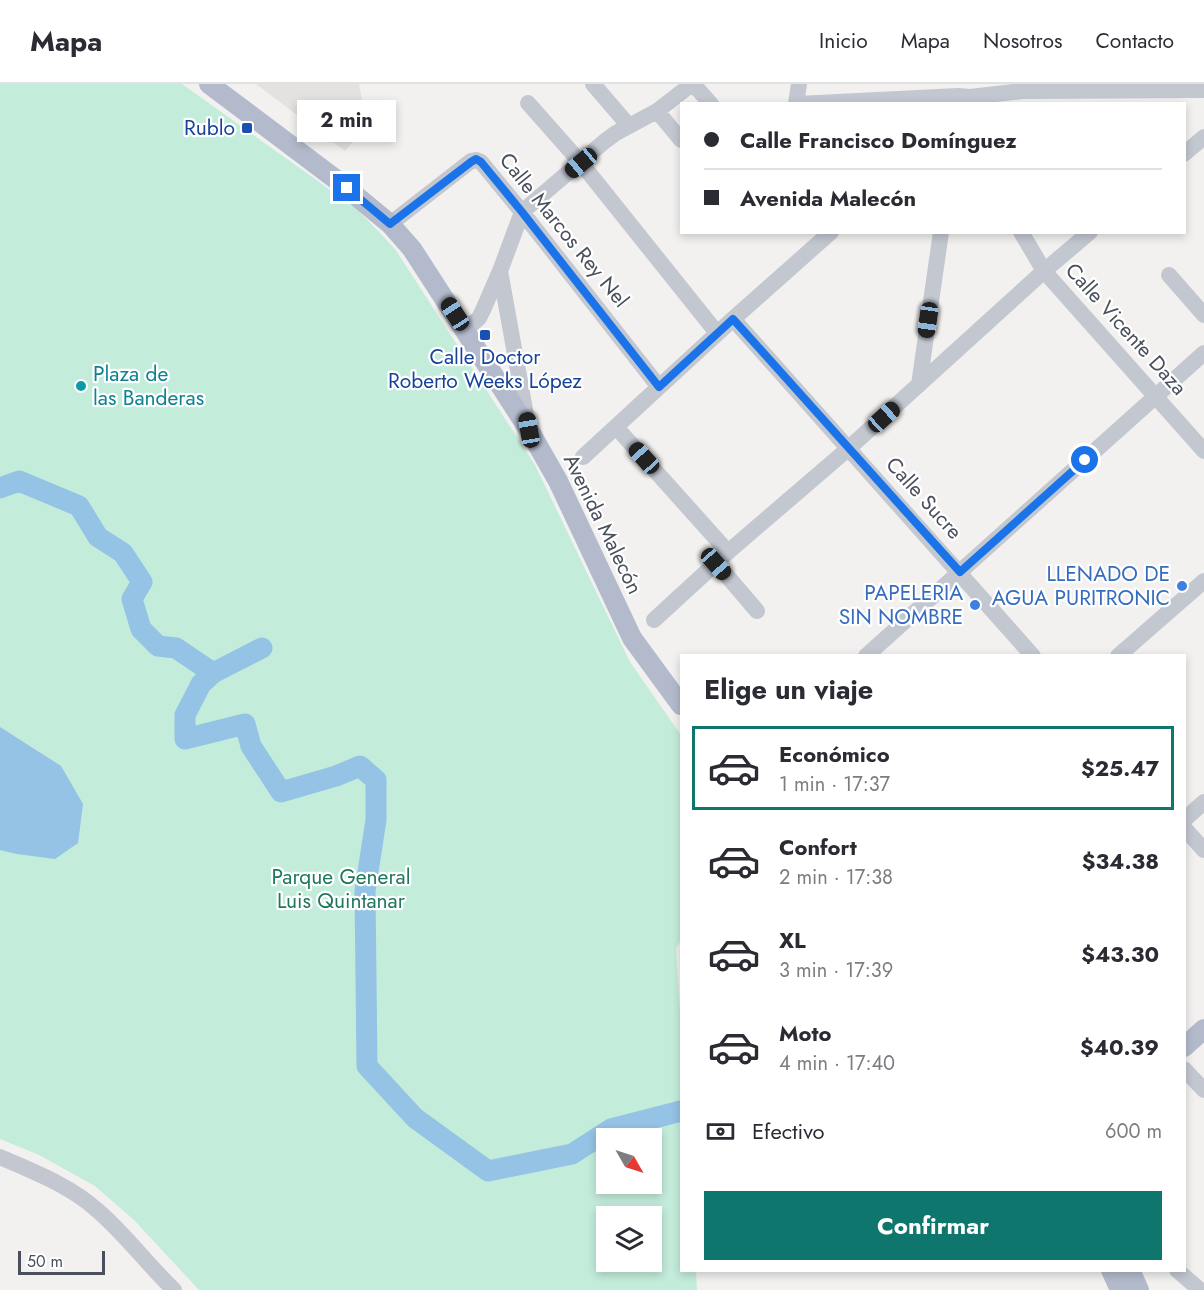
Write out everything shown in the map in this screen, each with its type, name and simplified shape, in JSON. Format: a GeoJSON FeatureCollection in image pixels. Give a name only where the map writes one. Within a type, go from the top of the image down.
{"type":"FeatureCollection","features":[{"type":"Feature","properties":{"kind":"main road","name":"Avenida Malecón"},"geometry":{"type":"LineString","coordinates":[[209,84],[339,181],[390,224],[412,249],[529,430],[558,481],[632,639],[680,704]]}},
{"type":"Feature","properties":{"kind":"main road"},"geometry":{"type":"LineString","coordinates":[[1186,1045],[1204,1029]]}},
{"type":"Feature","properties":{"kind":"main road"},"geometry":{"type":"LineString","coordinates":[[1121,1276],[1139,1290]]}},
{"type":"Feature","properties":{"kind":"street"},"geometry":{"type":"LineString","coordinates":[[593,84],[629,126]]}},
{"type":"Feature","properties":{"kind":"street"},"geometry":{"type":"LineString","coordinates":[[465,331],[479,318],[522,212],[605,141],[657,111],[692,84],[709,102]]}},
{"type":"Feature","properties":{"kind":"street"},"geometry":{"type":"LineString","coordinates":[[797,102],[799,84]]}},
{"type":"Feature","properties":{"kind":"street"},"geometry":{"type":"LineString","coordinates":[[834,102],[1022,91],[1204,90]]}},
{"type":"Feature","properties":{"kind":"street"},"geometry":{"type":"LineString","coordinates":[[528,103],[581,163],[717,333]]}},
{"type":"Feature","properties":{"kind":"street"},"geometry":{"type":"LineString","coordinates":[[657,111],[680,139]]}},
{"type":"Feature","properties":{"kind":"street"},"geometry":{"type":"LineString","coordinates":[[1186,152],[1204,136]]}},
{"type":"Feature","properties":{"kind":"street","name":"Calle Marcos Rey Nel"},"geometry":{"type":"LineString","coordinates":[[390,224],[471,162],[476,159],[481,162],[659,387]]}},
{"type":"Feature","properties":{"kind":"street"},"geometry":{"type":"LineString","coordinates":[[583,457],[827,234]]}},
{"type":"Feature","properties":{"kind":"street"},"geometry":{"type":"LineString","coordinates":[[919,385],[941,234]]}},
{"type":"Feature","properties":{"kind":"street","name":"Calle Vicente Daza"},"geometry":{"type":"LineString","coordinates":[[1022,234],[1044,271],[1204,450]]}},
{"type":"Feature","properties":{"kind":"street"},"geometry":{"type":"LineString","coordinates":[[654,620],[1088,234]]}},
{"type":"Feature","properties":{"kind":"street"},"geometry":{"type":"LineString","coordinates":[[500,271],[529,430]]}},
{"type":"Feature","properties":{"kind":"street"},"geometry":{"type":"LineString","coordinates":[[1170,275],[1204,315]]}},
{"type":"Feature","properties":{"kind":"street","name":"Calle Sucre"},"geometry":{"type":"LineString","coordinates":[[733,319],[1031,654]]}},
{"type":"Feature","properties":{"kind":"street"},"geometry":{"type":"LineString","coordinates":[[868,654],[1204,353]]}},
{"type":"Feature","properties":{"kind":"street"},"geometry":{"type":"LineString","coordinates":[[616,427],[722,558],[757,611]]}},
{"type":"Feature","properties":{"kind":"street"},"geometry":{"type":"LineString","coordinates":[[1120,654],[1204,581]]}},
{"type":"Feature","properties":{"kind":"street"},"geometry":{"type":"LineString","coordinates":[[1186,818],[1204,802]]}},
{"type":"Feature","properties":{"kind":"street"},"geometry":{"type":"LineString","coordinates":[[1186,830],[1204,850]]}},
{"type":"Feature","properties":{"kind":"street"},"geometry":{"type":"LineString","coordinates":[[1186,1072],[1204,1090]]}},
{"type":"Feature","properties":{"kind":"street"},"geometry":{"type":"LineString","coordinates":[[0,1157],[52,1180],[91,1204],[174,1290]]}},
{"type":"Feature","properties":{"kind":"street"},"geometry":{"type":"LineString","coordinates":[[1179,1272],[1200,1290]]}},
{"type":"Feature","properties":{"kind":"shaded area"},"geometry":{"type":"Polygon","coordinates":[[[256,84],[359,84],[367,125],[345,151],[256,84]]]}},
{"type":"Feature","properties":{"kind":"green space","name":"Parque General Luis Quintanar"},"geometry":{"type":"Polygon","coordinates":[[[0,84],[182,84],[357,209],[395,249],[535,465],[630,662],[680,734],[680,942],[676,949],[680,1012],[680,1272],[696,1272],[697,1290],[199,1290],[134,1220],[95,1186],[39,1155],[0,1139],[0,84]]]}},
{"type":"Feature","properties":{"kind":"water"},"geometry":{"type":"Polygon","coordinates":[[[0,727],[61,766],[83,804],[78,843],[55,859],[0,850],[0,727]]]}},
{"type":"Feature","properties":{"kind":"waterway"},"geometry":{"type":"LineString","coordinates":[[0,488],[19,481],[79,506],[98,537],[123,553],[142,582],[132,599],[141,629],[158,646],[176,648],[213,673],[262,648]]}},
{"type":"Feature","properties":{"kind":"waterway"},"geometry":{"type":"LineString","coordinates":[[213,673],[201,684],[185,715],[185,739],[245,724],[251,746],[281,792],[336,776],[360,766],[376,780],[376,820],[365,891],[367,1066],[415,1118],[488,1171],[572,1154],[611,1129],[680,1111]]}},
{"type":"Feature","properties":{"kind":"place","name":"Rublo"},"geometry":{"type":"Point","coordinates":[247,128]}},
{"type":"Feature","properties":{"kind":"place","name":"Calle Doctor Roberto Weeks López"},"geometry":{"type":"Point","coordinates":[485,335]}},
{"type":"Feature","properties":{"kind":"place","name":"Plaza de las Banderas"},"geometry":{"type":"Point","coordinates":[81,386]}},
{"type":"Feature","properties":{"kind":"place","name":"LLENADO DE AGUA PURITRONIC"},"geometry":{"type":"Point","coordinates":[1182,586]}},
{"type":"Feature","properties":{"kind":"place","name":"PAPELERIA SIN NOMBRE"},"geometry":{"type":"Point","coordinates":[975,605]}},
{"type":"Feature","properties":{"kind":"route"},"geometry":{"type":"LineString","coordinates":[[347,188],[390,224],[471,162],[476,159],[481,162],[659,387],[733,319],[960,572],[1085,460]]}}]}
